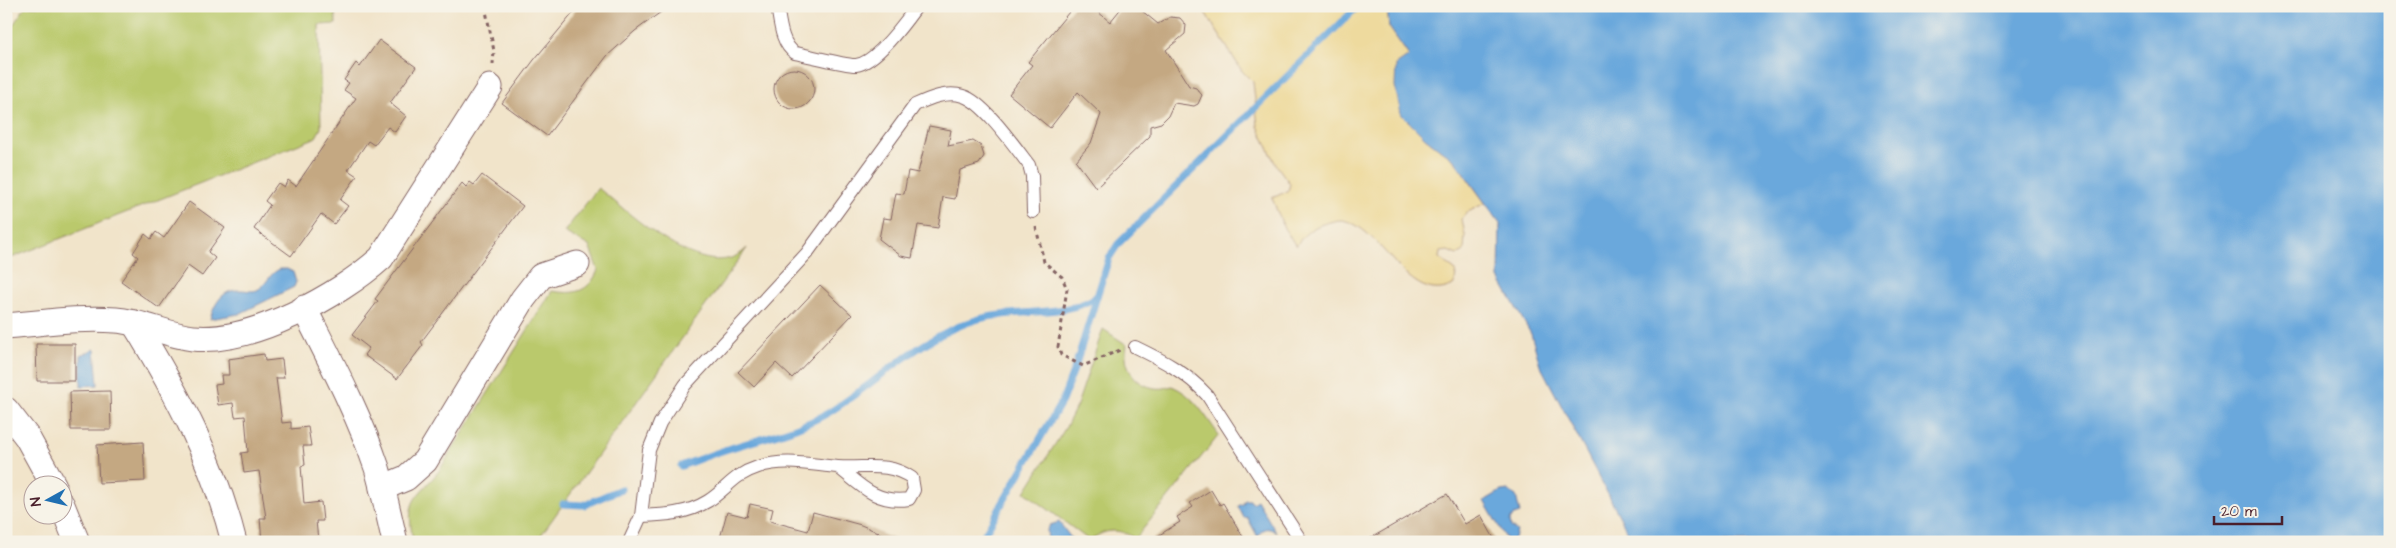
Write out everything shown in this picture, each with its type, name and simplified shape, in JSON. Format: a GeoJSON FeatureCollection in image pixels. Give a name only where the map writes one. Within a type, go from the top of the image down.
{"type":"FeatureCollection","features":[{"type":"Feature","properties":{"kind":"street"},"geometry":{"type":"LineString","coordinates":[[6,326],[103,320],[134,323],[178,336],[218,338],[243,334],[304,308],[346,285],[381,258],[490,86]]}},
{"type":"Feature","properties":{"kind":"street"},"geometry":{"type":"LineString","coordinates":[[382,488],[406,478],[425,461],[523,299],[541,276],[577,264]]}},
{"type":"Feature","properties":{"kind":"street"},"geometry":{"type":"LineString","coordinates":[[304,308],[349,399],[369,448],[382,488],[394,542]]}},
{"type":"Feature","properties":{"kind":"street"},"geometry":{"type":"LineString","coordinates":[[134,323],[175,391],[200,440],[217,483],[234,542]]}},
{"type":"Feature","properties":{"kind":"street"},"geometry":{"type":"LineString","coordinates":[[6,410],[27,437],[48,476]]}},
{"type":"Feature","properties":{"kind":"street"},"geometry":{"type":"LineString","coordinates":[[71,526],[77,542]]}},
{"type":"Feature","properties":{"kind":"lane"},"geometry":{"type":"LineString","coordinates":[[777,6],[785,43],[790,50],[795,53],[856,65],[866,60],[894,38],[917,6]]}},
{"type":"Feature","properties":{"kind":"lane"},"geometry":{"type":"LineString","coordinates":[[632,541],[641,516],[649,450],[660,423],[685,385],[806,252],[915,105],[938,95],[963,95],[976,102],[1029,165],[1032,176],[1033,212]]}},
{"type":"Feature","properties":{"kind":"lane"},"geometry":{"type":"LineString","coordinates":[[1135,346],[1170,364],[1191,380],[1206,395],[1302,542]]}},
{"type":"Feature","properties":{"kind":"lane"},"geometry":{"type":"LineString","coordinates":[[641,516],[687,511],[708,500],[742,474],[760,466],[800,463],[838,467],[876,466],[898,469],[912,478],[914,490],[909,499],[894,501],[876,496],[838,467]]}},
{"type":"Feature","properties":{"kind":"path"},"geometry":{"type":"LineString","coordinates":[[484,6],[494,51],[490,86]]}},
{"type":"Feature","properties":{"kind":"path"},"geometry":{"type":"LineString","coordinates":[[1033,212],[1044,262],[1062,277],[1067,289],[1058,347],[1061,355],[1083,366],[1112,352],[1135,346]]}},
{"type":"Feature","properties":{"kind":"green space"},"geometry":{"type":"Polygon","coordinates":[[[26,6],[335,6],[336,24],[319,25],[321,128],[316,137],[312,139],[6,260],[6,35],[26,6]]]}},
{"type":"Feature","properties":{"kind":"green space"},"geometry":{"type":"Polygon","coordinates":[[[598,188],[648,228],[690,253],[711,259],[730,258],[747,248],[536,542],[413,542],[410,517],[414,502],[439,471],[552,291],[574,292],[580,290],[590,283],[598,270],[589,246],[564,232],[598,188]]]}},
{"type":"Feature","properties":{"kind":"green space"},"geometry":{"type":"Polygon","coordinates":[[[1103,329],[1127,345],[1127,365],[1137,380],[1153,388],[1172,386],[1180,390],[1193,400],[1219,435],[1135,539],[1130,535],[1112,531],[1101,534],[1090,541],[1025,492],[1066,427],[1077,405],[1103,329]]]}},
{"type":"Feature","properties":{"kind":"sand"},"geometry":{"type":"Polygon","coordinates":[[[1201,6],[1387,6],[1389,27],[1409,56],[1401,114],[1424,137],[1455,161],[1485,203],[1466,213],[1462,219],[1465,235],[1464,251],[1457,255],[1448,251],[1440,252],[1439,258],[1456,271],[1455,284],[1438,289],[1423,286],[1409,277],[1370,235],[1356,225],[1341,220],[1326,223],[1312,229],[1296,246],[1284,228],[1272,198],[1288,191],[1290,184],[1275,163],[1258,126],[1253,82],[1242,71],[1201,6]]]}},
{"type":"Feature","properties":{"kind":"water"},"geometry":{"type":"Polygon","coordinates":[[[1387,6],[2390,6],[2390,542],[1633,542],[1540,365],[1531,334],[1499,278],[1500,223],[1455,161],[1424,137],[1401,114],[1395,86],[1396,65],[1409,56],[1389,27],[1387,6]]]}},
{"type":"Feature","properties":{"kind":"water"},"geometry":{"type":"Polygon","coordinates":[[[280,269],[287,269],[293,272],[296,282],[294,287],[239,314],[210,319],[214,308],[224,295],[234,290],[257,290],[273,273],[280,269]]]}},
{"type":"Feature","properties":{"kind":"water"},"geometry":{"type":"Polygon","coordinates":[[[95,349],[98,385],[81,386],[81,355],[95,349]]]}},
{"type":"Feature","properties":{"kind":"water"},"geometry":{"type":"Polygon","coordinates":[[[1508,490],[1516,496],[1520,513],[1514,515],[1510,520],[1511,527],[1517,531],[1515,538],[1508,542],[1484,501],[1501,491],[1508,490]]]}},
{"type":"Feature","properties":{"kind":"water"},"geometry":{"type":"Polygon","coordinates":[[[1245,500],[1250,500],[1252,503],[1257,500],[1277,534],[1272,530],[1266,529],[1258,537],[1247,517],[1244,518],[1238,506],[1243,504],[1245,500]]]}},
{"type":"Feature","properties":{"kind":"water"},"geometry":{"type":"Polygon","coordinates":[[[1059,522],[1074,542],[1048,542],[1047,530],[1050,525],[1059,522]]]}},
{"type":"Feature","properties":{"kind":"building"},"geometry":{"type":"Polygon","coordinates":[[[579,6],[669,6],[635,31],[607,56],[547,136],[502,103],[534,60],[579,6]]]}},
{"type":"Feature","properties":{"kind":"building"},"geometry":{"type":"Polygon","coordinates":[[[1074,6],[1091,6],[1110,22],[1123,6],[1136,6],[1158,24],[1170,17],[1180,18],[1186,25],[1185,34],[1166,50],[1189,86],[1196,88],[1202,95],[1198,104],[1194,106],[1174,103],[1168,116],[1161,123],[1150,126],[1150,136],[1096,188],[1076,161],[1091,143],[1101,114],[1078,92],[1050,128],[1009,94],[1032,65],[1028,62],[1074,6]]]}},
{"type":"Feature","properties":{"kind":"building"},"geometry":{"type":"Polygon","coordinates":[[[379,40],[416,67],[390,103],[406,116],[395,132],[388,127],[374,145],[368,141],[348,170],[357,176],[340,200],[348,206],[334,224],[321,214],[291,256],[254,229],[270,205],[265,201],[278,183],[284,187],[288,180],[296,186],[356,98],[344,90],[349,83],[344,80],[356,63],[360,67],[379,40]]]}},
{"type":"Feature","properties":{"kind":"building"},"geometry":{"type":"Polygon","coordinates":[[[790,69],[798,69],[805,72],[811,78],[814,89],[811,100],[805,106],[798,109],[790,109],[783,106],[777,100],[774,93],[774,85],[777,78],[783,72],[790,69]]]}},
{"type":"Feature","properties":{"kind":"building"},"geometry":{"type":"Polygon","coordinates":[[[929,126],[951,130],[948,146],[973,141],[981,146],[984,156],[979,164],[960,170],[955,199],[943,197],[938,228],[918,225],[912,258],[901,256],[879,239],[883,218],[891,219],[896,193],[904,194],[908,171],[918,173],[929,126]]]}},
{"type":"Feature","properties":{"kind":"building"},"geometry":{"type":"Polygon","coordinates":[[[482,175],[523,206],[421,342],[423,345],[397,379],[364,355],[369,348],[352,335],[378,301],[375,299],[462,183],[466,187],[470,182],[474,185],[482,175]]]}},
{"type":"Feature","properties":{"kind":"building"},"geometry":{"type":"Polygon","coordinates":[[[189,202],[225,228],[208,252],[215,258],[202,276],[188,266],[159,308],[121,281],[138,257],[133,253],[145,234],[151,239],[156,232],[164,238],[189,202]]]}},
{"type":"Feature","properties":{"kind":"building"},"geometry":{"type":"Polygon","coordinates":[[[820,285],[852,315],[792,378],[776,363],[754,387],[738,372],[820,285]]]}},
{"type":"Feature","properties":{"kind":"building"},"geometry":{"type":"Polygon","coordinates":[[[36,344],[75,344],[75,381],[37,381],[36,344]]]}},
{"type":"Feature","properties":{"kind":"building"},"geometry":{"type":"Polygon","coordinates":[[[264,354],[265,361],[282,359],[284,378],[276,378],[282,423],[291,422],[291,429],[308,427],[311,446],[303,446],[305,465],[301,466],[304,504],[321,502],[323,521],[316,521],[318,540],[262,542],[260,518],[266,518],[259,471],[244,473],[241,453],[248,452],[245,416],[235,417],[233,403],[218,405],[215,385],[222,384],[221,375],[229,375],[228,359],[264,354]]]}},
{"type":"Feature","properties":{"kind":"building"},"geometry":{"type":"Polygon","coordinates":[[[110,391],[111,430],[71,430],[70,392],[110,391]]]}},
{"type":"Feature","properties":{"kind":"building"},"geometry":{"type":"Polygon","coordinates":[[[143,442],[145,481],[99,483],[97,445],[143,442]]]}},
{"type":"Feature","properties":{"kind":"building"},"geometry":{"type":"Polygon","coordinates":[[[1211,490],[1220,505],[1223,503],[1246,542],[1148,542],[1180,522],[1177,517],[1193,507],[1190,503],[1211,490]]]}},
{"type":"Feature","properties":{"kind":"building"},"geometry":{"type":"Polygon","coordinates":[[[1447,494],[1465,524],[1481,515],[1496,542],[1364,542],[1447,494]]]}},
{"type":"Feature","properties":{"kind":"building"},"geometry":{"type":"Polygon","coordinates":[[[750,504],[773,509],[770,521],[808,531],[813,512],[861,525],[901,542],[719,542],[727,512],[747,517],[750,504]]]}},
{"type":"Feature","properties":{"kind":"waterway"},"geometry":{"type":"LineString","coordinates":[[980,542],[1062,401],[1076,364],[1109,258],[1118,244],[1358,6]]}},
{"type":"Feature","properties":{"kind":"waterway"},"geometry":{"type":"LineString","coordinates":[[681,466],[791,429],[828,413],[901,360],[938,336],[958,326],[993,316],[1073,307],[1086,303],[1097,296]]}},
{"type":"Feature","properties":{"kind":"waterway"},"geometry":{"type":"LineString","coordinates":[[563,504],[584,505],[621,489]]}}]}
